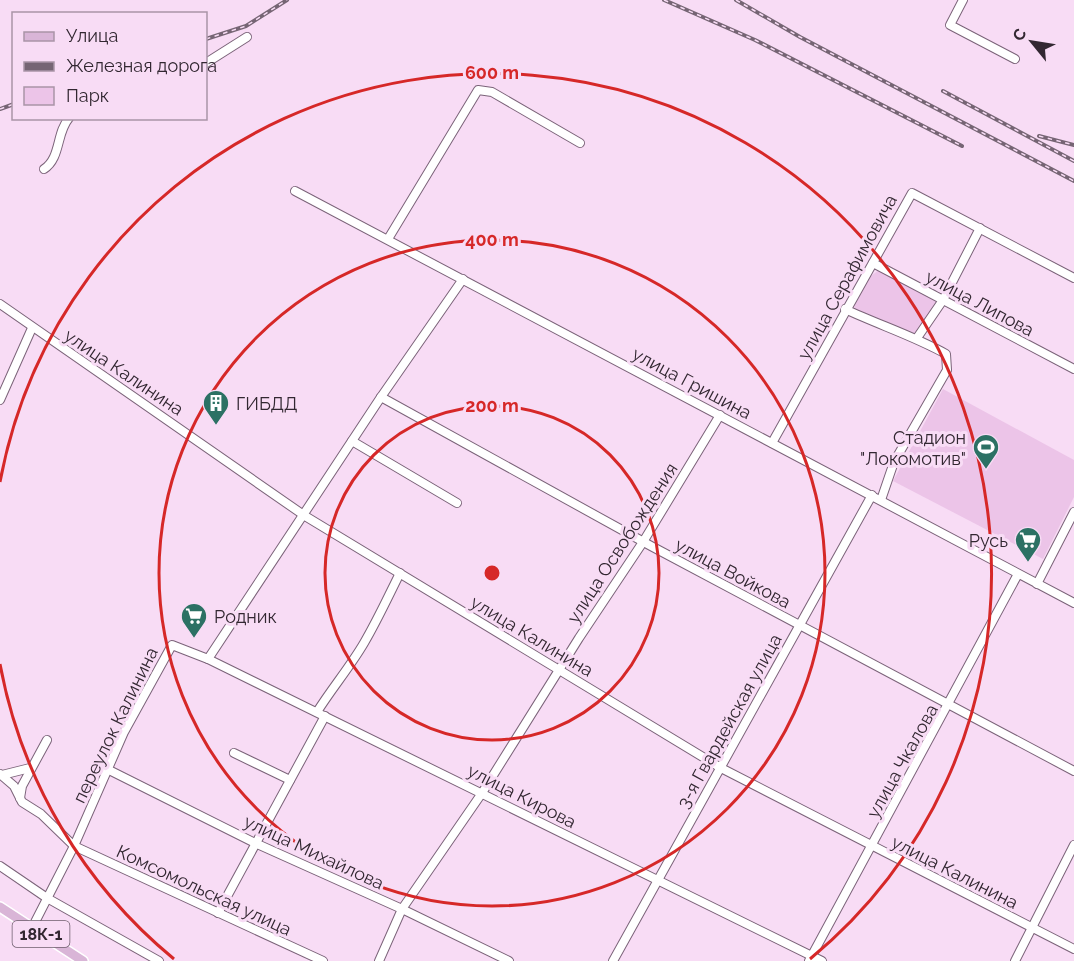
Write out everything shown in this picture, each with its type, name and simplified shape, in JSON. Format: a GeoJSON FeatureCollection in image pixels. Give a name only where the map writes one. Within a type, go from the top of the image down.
{"type":"FeatureCollection","features":[{"type":"Feature","properties":{"kind":"main road","name":"18К-1"},"geometry":{"type":"LineString","coordinates":[[0,907],[83,961]]}},
{"type":"Feature","properties":{"kind":"street"},"geometry":{"type":"LineString","coordinates":[[963,0],[950,25],[1015,59]]}},
{"type":"Feature","properties":{"kind":"street"},"geometry":{"type":"LineString","coordinates":[[207,62],[247,37]]}},
{"type":"Feature","properties":{"kind":"street"},"geometry":{"type":"LineString","coordinates":[[388,239],[478,90],[492,92],[580,143]]}},
{"type":"Feature","properties":{"kind":"street"},"geometry":{"type":"LineString","coordinates":[[44,169],[51,164],[61,129],[68,120]]}},
{"type":"Feature","properties":{"kind":"street","name":"улица Гришина"},"geometry":{"type":"LineString","coordinates":[[295,191],[1074,603]]}},
{"type":"Feature","properties":{"kind":"street","name":"улица Серафимовича"},"geometry":{"type":"LineString","coordinates":[[772,442],[912,193],[1074,278]]}},
{"type":"Feature","properties":{"kind":"street"},"geometry":{"type":"LineString","coordinates":[[917,338],[943,300],[980,228]]}},
{"type":"Feature","properties":{"kind":"street","name":"улица Липова"},"geometry":{"type":"LineString","coordinates":[[873,263],[1074,369]]}},
{"type":"Feature","properties":{"kind":"street"},"geometry":{"type":"LineString","coordinates":[[208,659],[305,516],[381,397],[463,279]]}},
{"type":"Feature","properties":{"kind":"street","name":"улица Калинина"},"geometry":{"type":"LineString","coordinates":[[0,304],[192,435],[305,516],[720,768],[1074,949]]}},
{"type":"Feature","properties":{"kind":"street"},"geometry":{"type":"LineString","coordinates":[[845,309],[888,330],[917,338],[946,354],[947,370],[894,462],[881,500]]}},
{"type":"Feature","properties":{"kind":"street"},"geometry":{"type":"LineString","coordinates":[[0,400],[32,328]]}},
{"type":"Feature","properties":{"kind":"street","name":"улица Войкова"},"geometry":{"type":"LineString","coordinates":[[381,397],[799,626],[1074,771]]}},
{"type":"Feature","properties":{"kind":"street","name":"улица Освобождения"},"geometry":{"type":"LineString","coordinates":[[379,961],[402,909],[482,793],[579,638],[644,542],[720,415]]}},
{"type":"Feature","properties":{"kind":"street"},"geometry":{"type":"LineString","coordinates":[[352,441],[457,503]]}},
{"type":"Feature","properties":{"kind":"street","name":"3-я Гвардейская улица"},"geometry":{"type":"LineString","coordinates":[[613,961],[872,495]]}},
{"type":"Feature","properties":{"kind":"street"},"geometry":{"type":"LineString","coordinates":[[1037,584],[1074,512]]}},
{"type":"Feature","properties":{"kind":"street"},"geometry":{"type":"LineString","coordinates":[[317,712],[337,679],[347,669],[365,642],[400,573]]}},
{"type":"Feature","properties":{"kind":"street","name":"улица Чкалова"},"geometry":{"type":"LineString","coordinates":[[811,959],[1018,574]]}},
{"type":"Feature","properties":{"kind":"street","name":"переулок Калинина"},"geometry":{"type":"LineString","coordinates":[[32,928],[74,846],[107,769],[172,645],[208,659]]}},
{"type":"Feature","properties":{"kind":"street","name":"улица Кирова"},"geometry":{"type":"LineString","coordinates":[[208,659],[482,793],[811,959],[822,961]]}},
{"type":"Feature","properties":{"kind":"street"},"geometry":{"type":"LineString","coordinates":[[218,913],[326,716]]}},
{"type":"Feature","properties":{"kind":"street"},"geometry":{"type":"LineString","coordinates":[[20,798],[30,768],[46,740]]}},
{"type":"Feature","properties":{"kind":"street"},"geometry":{"type":"LineString","coordinates":[[234,753],[290,780]]}},
{"type":"Feature","properties":{"kind":"street"},"geometry":{"type":"LineString","coordinates":[[1,774],[30,768]]}},
{"type":"Feature","properties":{"kind":"street","name":"улица Михайлова"},"geometry":{"type":"LineString","coordinates":[[107,769],[255,843],[402,909],[508,961]]}},
{"type":"Feature","properties":{"kind":"street","name":"Комсомольская улица"},"geometry":{"type":"LineString","coordinates":[[1,774],[14,786],[28,807],[41,814],[74,846],[323,961]]}},
{"type":"Feature","properties":{"kind":"street"},"geometry":{"type":"LineString","coordinates":[[1015,961],[1074,844]]}},
{"type":"Feature","properties":{"kind":"street"},"geometry":{"type":"LineString","coordinates":[[0,866],[47,898],[159,961]]}},
{"type":"Feature","properties":{"kind":"green space"},"geometry":{"type":"Polygon","coordinates":[[[879,270],[938,301],[916,334],[855,311],[854,303],[868,278],[879,270]]]}},
{"type":"Feature","properties":{"kind":"green space","name":"Стадион \"Локомотив\""},"geometry":{"type":"Polygon","coordinates":[[[943,389],[1074,460],[1074,497],[1043,559],[893,481],[943,389]]]}},
{"type":"Feature","properties":{"kind":"railway"},"geometry":{"type":"LineString","coordinates":[[207,39],[246,26],[287,0]]}},
{"type":"Feature","properties":{"kind":"railway"},"geometry":{"type":"LineString","coordinates":[[664,0],[755,40],[962,146]]}},
{"type":"Feature","properties":{"kind":"railway"},"geometry":{"type":"LineString","coordinates":[[736,0],[800,37],[1074,181]]}},
{"type":"Feature","properties":{"kind":"railway"},"geometry":{"type":"LineString","coordinates":[[943,91],[1074,161]]}},
{"type":"Feature","properties":{"kind":"railway"},"geometry":{"type":"LineString","coordinates":[[0,109],[12,105]]}},
{"type":"Feature","properties":{"kind":"railway"},"geometry":{"type":"LineString","coordinates":[[1039,136],[1074,145]]}},
{"type":"Feature","properties":{"kind":"place","name":"ГИБДД"},"geometry":{"type":"Point","coordinates":[216,426]}},
{"type":"Feature","properties":{"kind":"place","name":"Стадион \"Локомотив\""},"geometry":{"type":"Point","coordinates":[986,470]}},
{"type":"Feature","properties":{"kind":"place","name":"Русь"},"geometry":{"type":"Point","coordinates":[1028,563]}},
{"type":"Feature","properties":{"kind":"place","name":"Родник"},"geometry":{"type":"Point","coordinates":[194,639]}}]}
